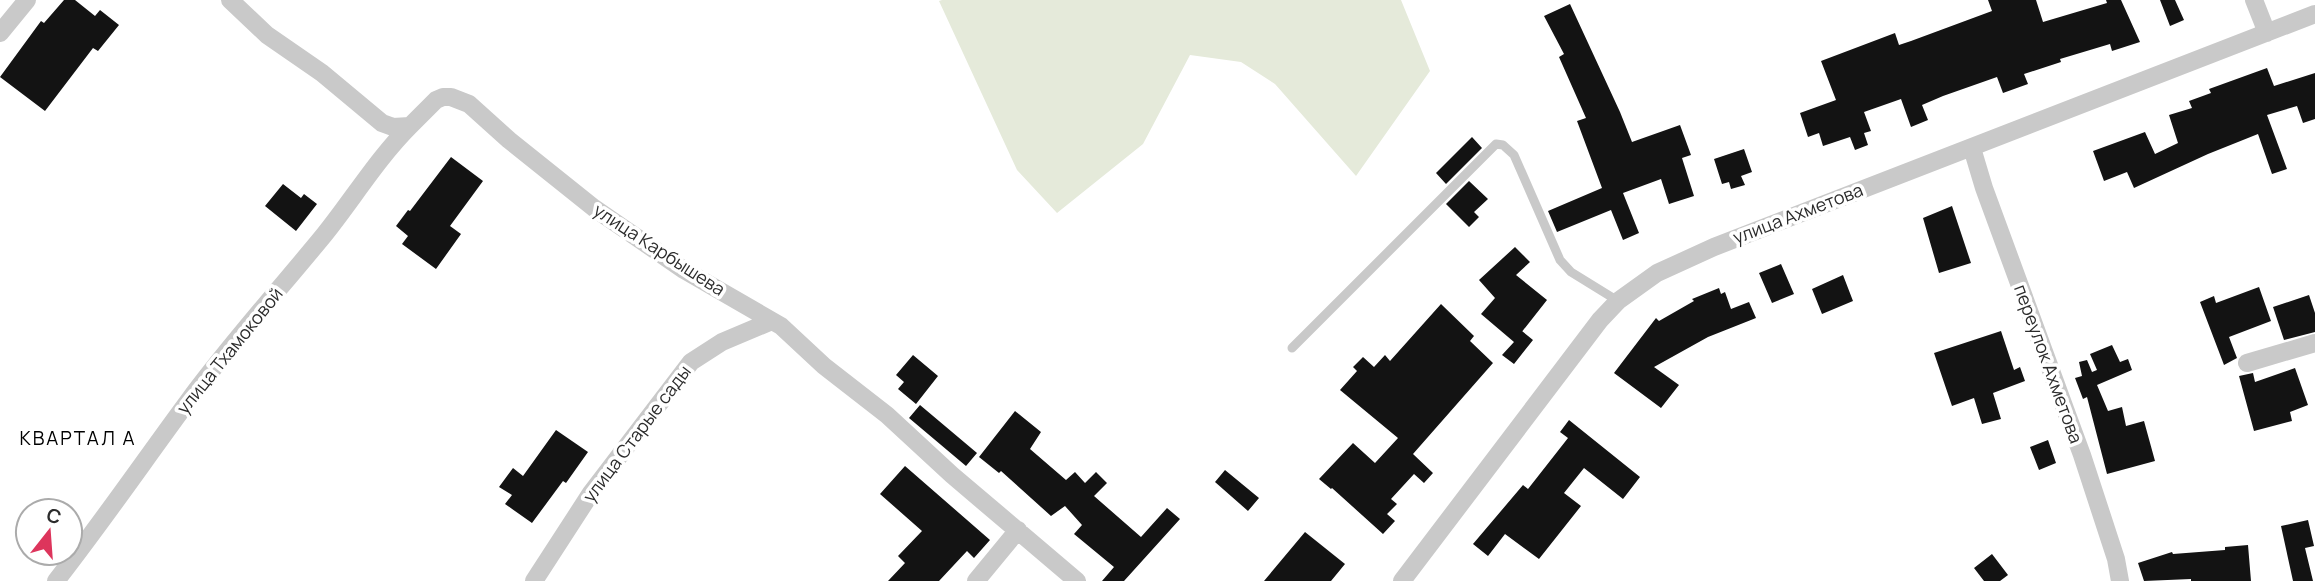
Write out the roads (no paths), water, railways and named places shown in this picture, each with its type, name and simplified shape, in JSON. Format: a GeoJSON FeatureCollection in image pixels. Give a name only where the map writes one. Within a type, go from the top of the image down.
{"type":"FeatureCollection","features":[{"type":"Feature","properties":{"kind":"street"},"geometry":{"type":"LineString","coordinates":[[0,33],[27,0]]}},
{"type":"Feature","properties":{"kind":"street"},"geometry":{"type":"LineString","coordinates":[[230,0],[267,36],[322,73],[382,123],[393,127],[410,126]]}},
{"type":"Feature","properties":{"kind":"street"},"geometry":{"type":"LineString","coordinates":[[2254,0],[2267,33]]}},
{"type":"Feature","properties":{"kind":"street","name":"улица Ахметова"},"geometry":{"type":"LineString","coordinates":[[1402,581],[1600,320],[1618,301],[1657,273],[1743,234],[2315,14]]}},
{"type":"Feature","properties":{"kind":"street","name":"улица Карбышева"},"geometry":{"type":"LineString","coordinates":[[410,126],[436,100],[443,97],[469,104],[605,216],[684,270],[789,333],[824,366],[887,415],[952,475],[1077,581]]}},
{"type":"Feature","properties":{"kind":"street","name":"улица Тхамоковой"},"geometry":{"type":"LineString","coordinates":[[56,581],[190,399],[250,322],[327,232],[389,146],[410,126]]}},
{"type":"Feature","properties":{"kind":"street","name":"переулок Ахметова"},"geometry":{"type":"LineString","coordinates":[[1972,148],[1983,188],[2082,455],[2116,559],[2120,581]]}},
{"type":"Feature","properties":{"kind":"street","name":"улица Старые сады"},"geometry":{"type":"LineString","coordinates":[[534,581],[591,493],[691,362],[722,342],[772,321]]}},
{"type":"Feature","properties":{"kind":"street"},"geometry":{"type":"LineString","coordinates":[[2246,363],[2315,343]]}},
{"type":"Feature","properties":{"kind":"street"},"geometry":{"type":"LineString","coordinates":[[976,581],[1018,530]]}},
{"type":"Feature","properties":{"kind":"lane"},"geometry":{"type":"LineString","coordinates":[[1292,348],[1496,144],[1503,145],[1514,155],[1564,267],[1618,301]]}},
{"type":"Feature","properties":{"kind":"district","name":"КВАРТАЛ А"},"geometry":{"type":"Point","coordinates":[78,438]}}]}
